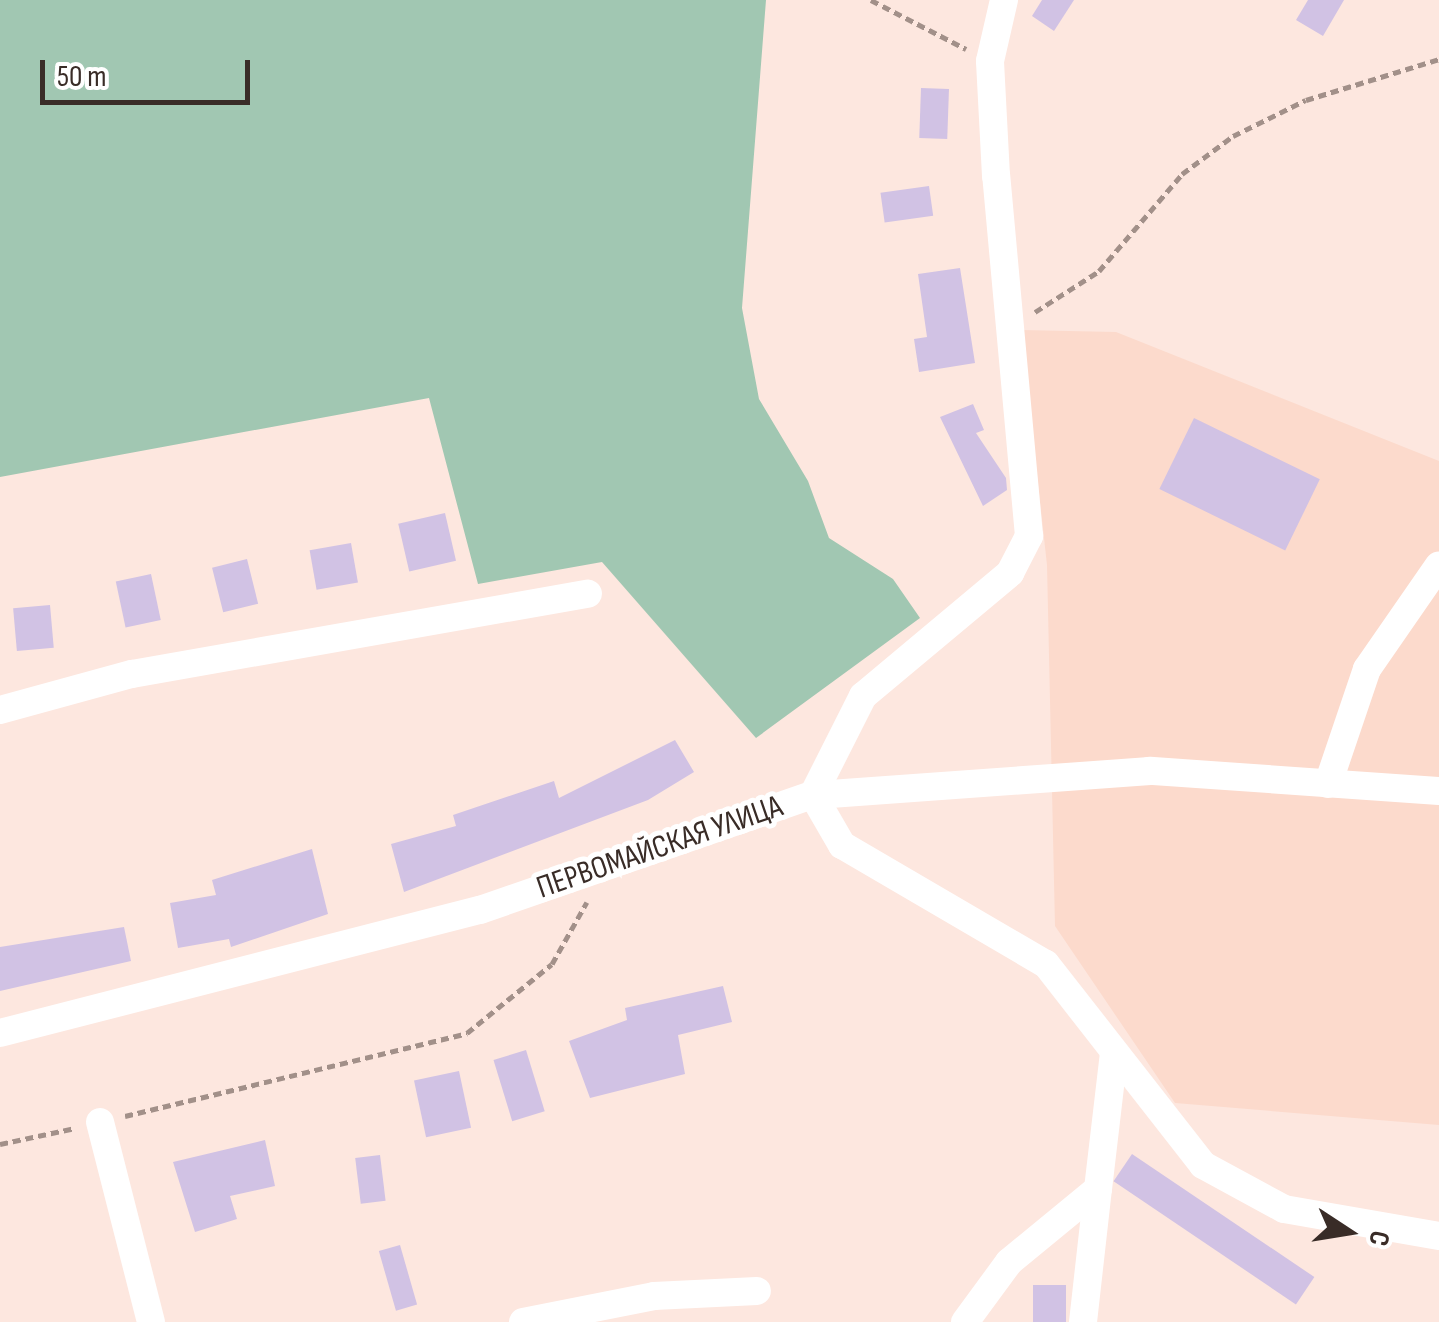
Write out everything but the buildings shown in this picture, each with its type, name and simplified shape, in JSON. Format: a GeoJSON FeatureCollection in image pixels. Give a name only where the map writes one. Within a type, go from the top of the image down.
{"type":"FeatureCollection","features":[{"type":"Feature","properties":{"kind":"street","name":"ПЕРВОМАЙСКАЯ УЛИЦА"},"geometry":{"type":"LineString","coordinates":[[0,1033],[480,910],[813,795],[863,696],[1010,573],[1029,536],[1031,492],[1005,326],[990,61],[1004,0]]}},
{"type":"Feature","properties":{"kind":"street"},"geometry":{"type":"LineString","coordinates":[[1328,784],[1367,669],[1439,565]]}},
{"type":"Feature","properties":{"kind":"street"},"geometry":{"type":"LineString","coordinates":[[0,710],[132,674],[588,594]]}},
{"type":"Feature","properties":{"kind":"street"},"geometry":{"type":"LineString","coordinates":[[1439,791],[1150,772],[813,795],[842,845],[1046,964],[1204,1166],[1284,1208],[1439,1236]]}},
{"type":"Feature","properties":{"kind":"street"},"geometry":{"type":"LineString","coordinates":[[1083,1322],[1114,1053]]}},
{"type":"Feature","properties":{"kind":"street"},"geometry":{"type":"LineString","coordinates":[[100,1122],[151,1322]]}},
{"type":"Feature","properties":{"kind":"street"},"geometry":{"type":"LineString","coordinates":[[965,1322],[1009,1262],[1098,1189]]}},
{"type":"Feature","properties":{"kind":"street"},"geometry":{"type":"LineString","coordinates":[[524,1322],[654,1296],[757,1291]]}},
{"type":"Feature","properties":{"kind":"path"},"geometry":{"type":"LineString","coordinates":[[871,0],[990,61]]}},
{"type":"Feature","properties":{"kind":"path"},"geometry":{"type":"LineString","coordinates":[[1005,326],[1099,271],[1182,174],[1232,136],[1306,100],[1439,59]]}},
{"type":"Feature","properties":{"kind":"path"},"geometry":{"type":"LineString","coordinates":[[0,1144],[467,1033],[552,964],[608,866]]}},
{"type":"Feature","properties":{"kind":"shaded area"},"geometry":{"type":"Polygon","coordinates":[[[1021,330],[1116,332],[1439,461],[1439,1125],[1175,1103],[1055,926],[1047,565],[1021,330]]]}},
{"type":"Feature","properties":{"kind":"green space"},"geometry":{"type":"Polygon","coordinates":[[[0,0],[766,0],[742,308],[759,399],[808,481],[829,538],[893,579],[920,618],[756,738],[602,562],[478,584],[429,398],[0,477],[0,0]]]}}]}
